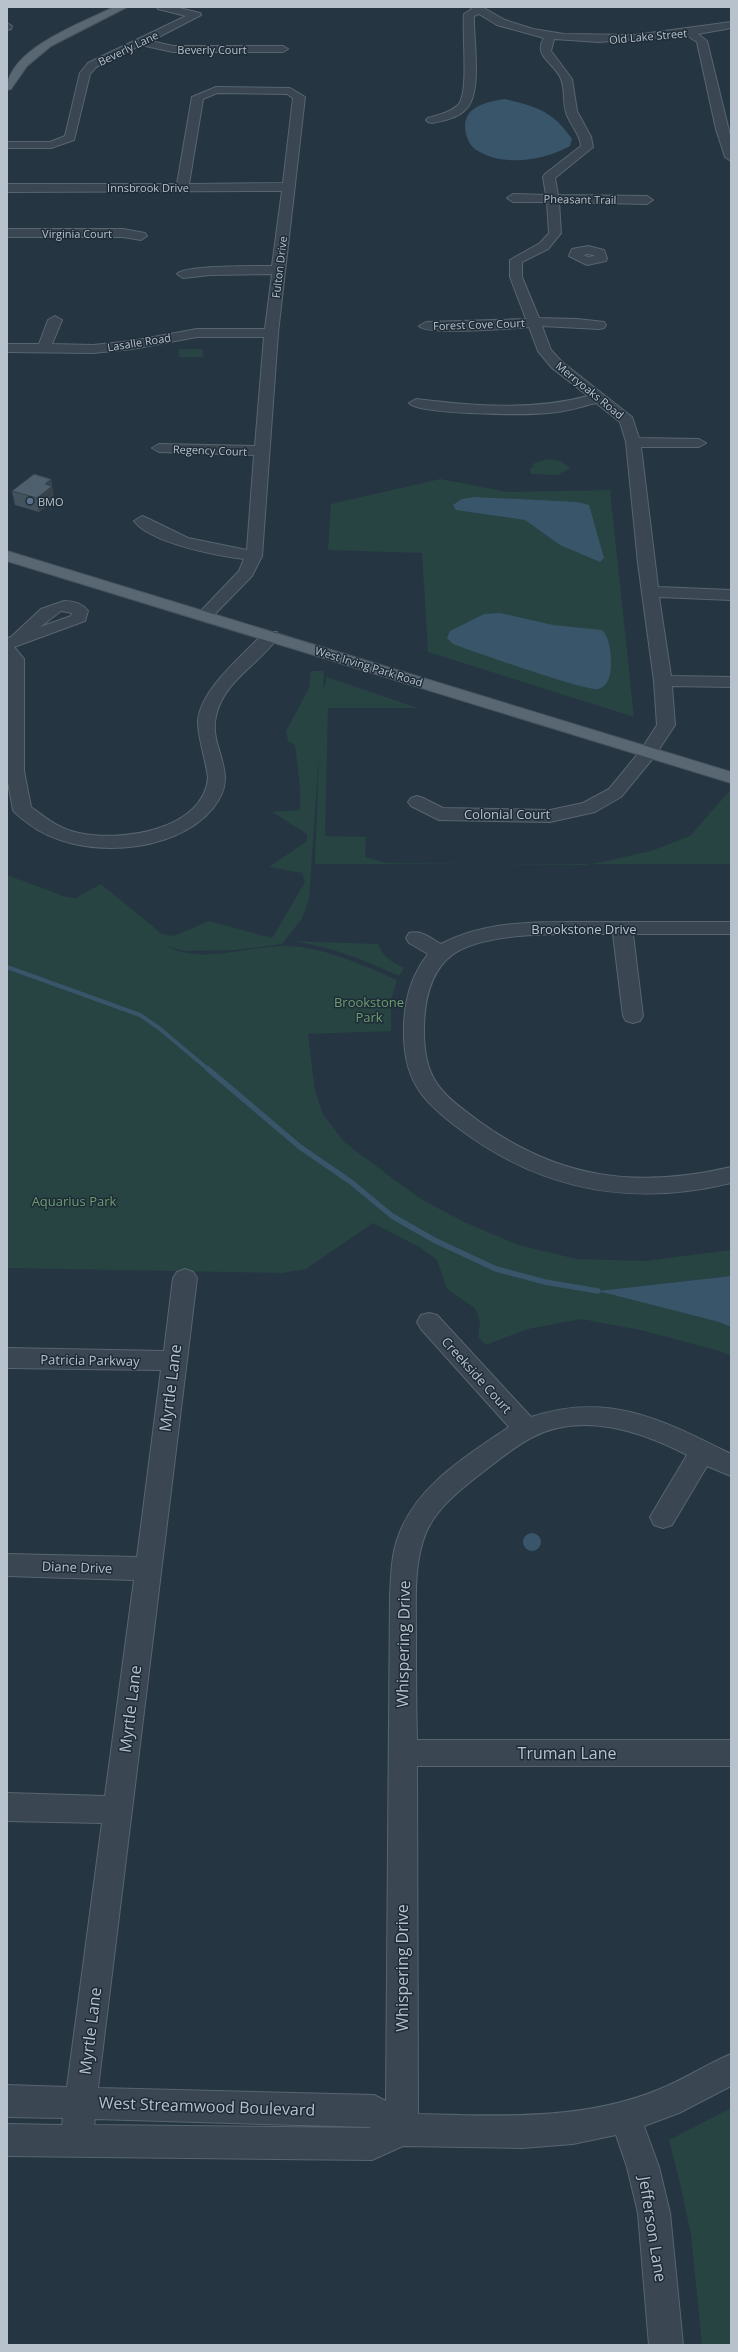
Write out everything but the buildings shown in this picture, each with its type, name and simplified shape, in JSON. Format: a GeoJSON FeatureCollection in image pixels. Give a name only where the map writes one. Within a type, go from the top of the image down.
{"type":"FeatureCollection","features":[{"type":"Feature","properties":{"kind":"main road"},"geometry":{"type":"LineString","coordinates":[[7,87],[23,64],[47,44],[122,7]]}},
{"type":"Feature","properties":{"kind":"main road","name":"West Irving Park Road"},"geometry":{"type":"LineString","coordinates":[[7,556],[731,778]]}},
{"type":"Feature","properties":{"kind":"street","name":"Beverly Lane"},"geometry":{"type":"LineString","coordinates":[[7,146],[51,146],[70,138],[85,73],[92,66],[196,15],[162,7]]}},
{"type":"Feature","properties":{"kind":"street","name":"Old Lake Street"},"geometry":{"type":"LineString","coordinates":[[477,8],[492,18],[512,26],[552,35],[626,40],[689,33],[731,25]]}},
{"type":"Feature","properties":{"kind":"street"},"geometry":{"type":"LineString","coordinates":[[432,120],[459,109],[468,99],[470,67],[467,30],[469,14],[477,8]]}},
{"type":"Feature","properties":{"kind":"street"},"geometry":{"type":"LineString","coordinates":[[689,33],[702,41],[726,129],[731,157]]}},
{"type":"Feature","properties":{"kind":"street","name":"Merryoaks Road"},"geometry":{"type":"LineString","coordinates":[[552,35],[547,41],[545,50],[549,57],[565,74],[569,84],[572,112],[587,138],[587,147],[549,177],[553,199],[555,233],[560,250],[516,260],[516,277],[532,322],[549,355],[557,365],[627,420],[633,442],[663,681],[666,725],[648,753]]}},
{"type":"Feature","properties":{"kind":"street","name":"Beverly Court"},"geometry":{"type":"LineString","coordinates":[[141,42],[173,49],[283,49]]}},
{"type":"Feature","properties":{"kind":"street","name":"Fulton Drive"},"geometry":{"type":"LineString","coordinates":[[182,187],[198,96],[216,90],[290,90],[299,98],[271,333],[254,556],[246,573],[205,616]]}},
{"type":"Feature","properties":{"kind":"street","name":"Innsbrook Drive"},"geometry":{"type":"LineString","coordinates":[[7,188],[288,187]]}},
{"type":"Feature","properties":{"kind":"street","name":"Pheasant Trail"},"geometry":{"type":"LineString","coordinates":[[513,198],[647,200]]}},
{"type":"Feature","properties":{"kind":"street","name":"Virginia Court"},"geometry":{"type":"LineString","coordinates":[[10,237],[123,233],[141,236]]}},
{"type":"Feature","properties":{"kind":"street"},"geometry":{"type":"LineString","coordinates":[[183,274],[210,271],[279,270]]}},
{"type":"Feature","properties":{"kind":"street"},"geometry":{"type":"LineString","coordinates":[[44,348],[55,320]]}},
{"type":"Feature","properties":{"kind":"street","name":"Forest Cove Court"},"geometry":{"type":"LineString","coordinates":[[426,326],[454,327],[571,321],[599,324]]}},
{"type":"Feature","properties":{"kind":"street","name":"Lasalle Road"},"geometry":{"type":"LineString","coordinates":[[7,348],[93,349],[132,345],[197,333],[271,333]]}},
{"type":"Feature","properties":{"kind":"street"},"geometry":{"type":"LineString","coordinates":[[416,403],[460,409],[498,411],[549,409],[599,398]]}},
{"type":"Feature","properties":{"kind":"street"},"geometry":{"type":"LineString","coordinates":[[633,442],[700,443]]}},
{"type":"Feature","properties":{"kind":"street","name":"Regency Court"},"geometry":{"type":"LineString","coordinates":[[159,448],[261,451]]}},
{"type":"Feature","properties":{"kind":"street"},"geometry":{"type":"LineString","coordinates":[[142,521],[175,540],[224,552],[254,556]]}},
{"type":"Feature","properties":{"kind":"street"},"geometry":{"type":"LineString","coordinates":[[651,592],[731,594]]}},
{"type":"Feature","properties":{"kind":"street"},"geometry":{"type":"LineString","coordinates":[[11,644],[16,659],[11,772],[22,810],[57,833],[109,844],[157,836],[183,823],[203,810],[216,784],[207,717],[221,688],[271,636]]}},
{"type":"Feature","properties":{"kind":"street"},"geometry":{"type":"LineString","coordinates":[[663,681],[731,682]]}},
{"type":"Feature","properties":{"kind":"street","name":"Colonial Court"},"geometry":{"type":"LineString","coordinates":[[417,802],[439,814],[550,816],[589,808],[615,794],[648,753]]}},
{"type":"Feature","properties":{"kind":"street"},"geometry":{"type":"LineString","coordinates":[[622,928],[634,1016]]}},
{"type":"Feature","properties":{"kind":"street","name":"Brookstone Drive"},"geometry":{"type":"LineString","coordinates":[[731,928],[507,930],[462,943],[448,948],[429,968],[419,987],[414,1020],[417,1060],[423,1080],[432,1093],[445,1107],[493,1143],[549,1171],[606,1183],[635,1186],[709,1182],[731,1175]]}},
{"type":"Feature","properties":{"kind":"street"},"geometry":{"type":"LineString","coordinates":[[416,938],[442,954]]}},
{"type":"Feature","properties":{"kind":"street","name":"Myrtle Lane"},"geometry":{"type":"LineString","coordinates":[[76,2141],[147,1569],[185,1278]]}},
{"type":"Feature","properties":{"kind":"street","name":"Creekside Court"},"geometry":{"type":"LineString","coordinates":[[429,1322],[526,1429]]}},
{"type":"Feature","properties":{"kind":"street","name":"Patricia Parkway"},"geometry":{"type":"LineString","coordinates":[[7,1358],[174,1361]]}},
{"type":"Feature","properties":{"kind":"street","name":"Whispering Drive"},"geometry":{"type":"LineString","coordinates":[[402,2130],[402,1596],[404,1565],[410,1541],[418,1522],[436,1498],[454,1480],[526,1429],[549,1422],[599,1416],[655,1428],[731,1466]]}},
{"type":"Feature","properties":{"kind":"street"},"geometry":{"type":"LineString","coordinates":[[663,1517],[702,1452]]}},
{"type":"Feature","properties":{"kind":"street","name":"Diane Drive"},"geometry":{"type":"LineString","coordinates":[[7,1565],[147,1569]]}},
{"type":"Feature","properties":{"kind":"street","name":"Truman Lane"},"geometry":{"type":"LineString","coordinates":[[402,1753],[731,1753]]}},
{"type":"Feature","properties":{"kind":"street"},"geometry":{"type":"LineString","coordinates":[[7,1807],[117,1810]]}},
{"type":"Feature","properties":{"kind":"street"},"geometry":{"type":"LineString","coordinates":[[7,2140],[372,2144],[402,2130],[522,2132],[573,2128],[625,2117],[668,2102],[731,2069]]}},
{"type":"Feature","properties":{"kind":"street","name":"West Streamwood Boulevard"},"geometry":{"type":"LineString","coordinates":[[7,2102],[374,2111],[402,2130]]}},
{"type":"Feature","properties":{"kind":"street","name":"Jefferson Lane"},"geometry":{"type":"LineString","coordinates":[[625,2117],[643,2166],[654,2213],[666,2345]]}},
{"type":"Feature","properties":{"kind":"green space"},"geometry":{"type":"Polygon","coordinates":[[[179,349],[203,349],[203,357],[179,357],[179,349]]]}},
{"type":"Feature","properties":{"kind":"green space"},"geometry":{"type":"Polygon","coordinates":[[[548,459],[560,461],[571,468],[557,475],[531,474],[530,468],[534,467],[532,464],[548,459]]]}},
{"type":"Feature","properties":{"kind":"green space"},"geometry":{"type":"Polygon","coordinates":[[[440,479],[508,492],[610,490],[634,717],[428,652],[422,553],[328,550],[331,504],[440,479]]]}},
{"type":"Feature","properties":{"kind":"green space"},"geometry":{"type":"Polygon","coordinates":[[[311,671],[324,671],[323,691],[327,677],[418,708],[328,708],[325,836],[366,837],[365,857],[387,863],[486,864],[315,864],[319,753],[309,900],[301,920],[282,944],[236,950],[184,951],[167,946],[194,954],[225,953],[284,946],[313,949],[342,957],[397,980],[391,1000],[391,1031],[308,1034],[315,1091],[323,1114],[344,1142],[419,1198],[464,1222],[518,1245],[577,1259],[645,1261],[731,1250],[731,1276],[600,1291],[719,1322],[731,1327],[731,1356],[720,1351],[640,1330],[581,1319],[528,1329],[486,1345],[478,1337],[480,1321],[475,1308],[447,1289],[437,1260],[421,1248],[373,1223],[306,1269],[282,1273],[7,1268],[7,875],[66,897],[76,898],[101,884],[162,934],[174,936],[209,921],[272,938],[305,882],[302,873],[269,867],[307,841],[307,834],[272,812],[300,810],[300,787],[295,745],[288,741],[286,731],[309,688],[311,671]]]}},
{"type":"Feature","properties":{"kind":"green space"},"geometry":{"type":"Polygon","coordinates":[[[731,789],[731,864],[591,864],[651,851],[690,836],[731,789]]]}},
{"type":"Feature","properties":{"kind":"green space"},"geometry":{"type":"Polygon","coordinates":[[[486,864],[591,864],[585,865],[486,864]]]}},
{"type":"Feature","properties":{"kind":"green space"},"geometry":{"type":"Polygon","coordinates":[[[289,941],[378,944],[388,959],[404,968],[399,976],[373,964],[332,950],[289,941]]]}},
{"type":"Feature","properties":{"kind":"green space"},"geometry":{"type":"Polygon","coordinates":[[[731,2108],[731,2345],[702,2345],[691,2235],[669,2140],[731,2108]]]}},
{"type":"Feature","properties":{"kind":"water"},"geometry":{"type":"Polygon","coordinates":[[[505,99],[535,108],[551,116],[572,139],[570,146],[549,155],[524,160],[500,159],[488,156],[473,148],[466,134],[465,125],[470,112],[475,108],[489,102],[505,99]]]}},
{"type":"Feature","properties":{"kind":"water"},"geometry":{"type":"Polygon","coordinates":[[[475,497],[577,502],[589,505],[604,558],[600,562],[560,545],[525,520],[456,510],[453,505],[462,499],[475,497]]]}},
{"type":"Feature","properties":{"kind":"water"},"geometry":{"type":"Polygon","coordinates":[[[500,613],[553,625],[602,630],[607,637],[610,646],[611,672],[609,679],[605,685],[598,689],[573,684],[453,644],[447,638],[450,631],[484,614],[500,613]]]}},
{"type":"Feature","properties":{"kind":"water"},"geometry":{"type":"Polygon","coordinates":[[[731,1276],[731,1327],[719,1322],[598,1291],[731,1276]]]}},
{"type":"Feature","properties":{"kind":"water"},"geometry":{"type":"Polygon","coordinates":[[[528,1533],[536,1533],[541,1538],[539,1549],[536,1551],[528,1551],[523,1546],[523,1538],[528,1533]]]}},
{"type":"Feature","properties":{"kind":"waterway"},"geometry":{"type":"LineString","coordinates":[[7,967],[140,1015],[159,1028],[209,1070]]}},
{"type":"Feature","properties":{"kind":"waterway"},"geometry":{"type":"LineString","coordinates":[[208,1069],[300,1147],[351,1182],[392,1216],[434,1240],[496,1269],[545,1282],[598,1291]]}},
{"type":"Feature","properties":{"kind":"place","name":"BMO"},"geometry":{"type":"Point","coordinates":[30,501]}},
{"type":"Feature","properties":{"kind":"park label","name":"Brookstone Park"},"geometry":{"type":"Point","coordinates":[369,1010]}},
{"type":"Feature","properties":{"kind":"park label","name":"Aquarius Park"},"geometry":{"type":"Point","coordinates":[74,1201]}}]}
